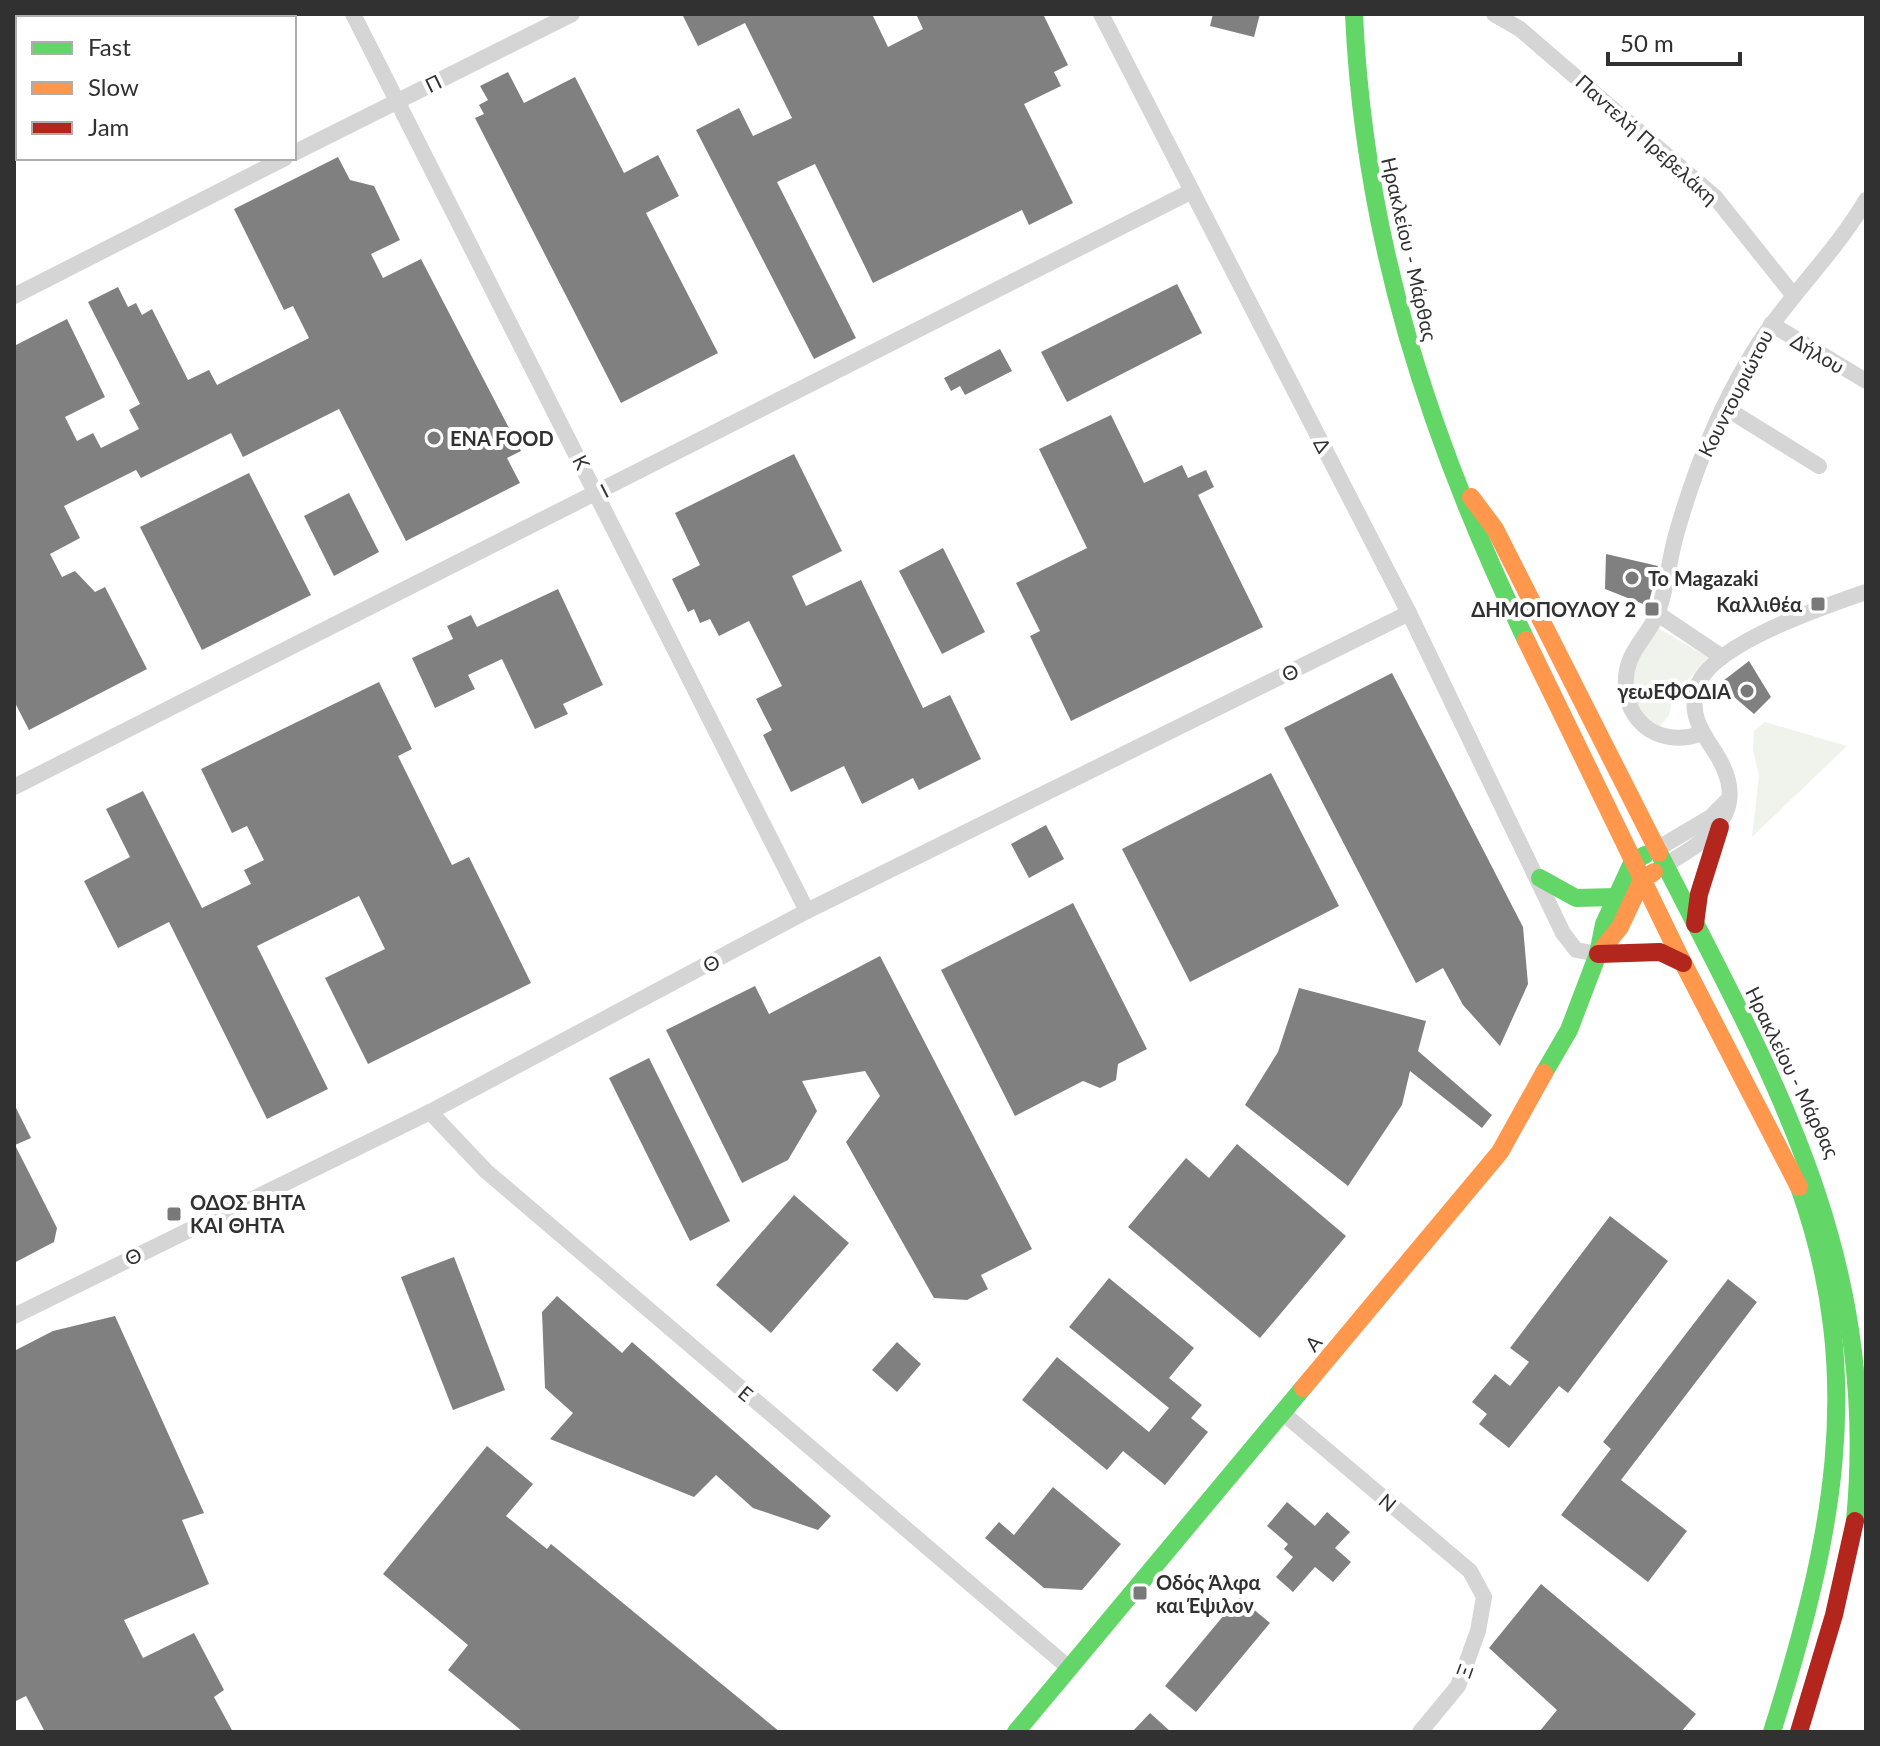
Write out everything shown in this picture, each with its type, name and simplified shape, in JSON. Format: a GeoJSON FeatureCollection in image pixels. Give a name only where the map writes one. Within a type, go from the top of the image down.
{"type":"FeatureCollection","features":[{"type":"Feature","properties":{"kind":"main road","name":"Ηρακλείου - Μάρθας"},"geometry":{"type":"LineString","coordinates":[[1354,14],[1365,155],[1382,242],[1403,330],[1435,424],[1462,486],[1477,538],[1683,963],[1799,1187],[1829,1302],[1837,1375],[1830,1519],[1811,1610],[1772,1732]]}},
{"type":"Feature","properties":{"kind":"main road","name":"Ηρακλείου - Μάρθας"},"geometry":{"type":"LineString","coordinates":[[1462,486],[1495,529],[1695,924],[1823,1186],[1837,1231],[1856,1326],[1863,1417],[1855,1518],[1844,1578],[1799,1732]]}},
{"type":"Feature","properties":{"kind":"main road"},"geometry":{"type":"LineString","coordinates":[[1695,924],[1699,894],[1720,827]]}},
{"type":"Feature","properties":{"kind":"main road"},"geometry":{"type":"LineString","coordinates":[[1633,861],[1661,857]]}},
{"type":"Feature","properties":{"kind":"main road"},"geometry":{"type":"LineString","coordinates":[[1642,880],[1661,857]]}},
{"type":"Feature","properties":{"kind":"main road","name":"Α"},"geometry":{"type":"LineString","coordinates":[[1016,1732],[1500,1152],[1563,1042],[1598,954],[1604,924],[1633,861]]}},
{"type":"Feature","properties":{"kind":"main road"},"geometry":{"type":"LineString","coordinates":[[1540,878],[1568,898],[1583,902],[1616,897]]}},
{"type":"Feature","properties":{"kind":"main road","name":"Α"},"geometry":{"type":"LineString","coordinates":[[1598,954],[1620,927],[1642,880]]}},
{"type":"Feature","properties":{"kind":"main road"},"geometry":{"type":"LineString","coordinates":[[1598,954],[1660,952],[1683,963]]}},
{"type":"Feature","properties":{"kind":"main road"},"geometry":{"type":"LineString","coordinates":[[1816,1732],[1818,1673]]}},
{"type":"Feature","properties":{"kind":"street","name":"Κ"},"geometry":{"type":"LineString","coordinates":[[353,14],[807,911]]}},
{"type":"Feature","properties":{"kind":"street","name":"Π"},"geometry":{"type":"LineString","coordinates":[[296,152],[572,14]]}},
{"type":"Feature","properties":{"kind":"street","name":"Δ"},"geometry":{"type":"LineString","coordinates":[[1101,14],[1409,613],[1540,878],[1563,933],[1576,950],[1598,954]]}},
{"type":"Feature","properties":{"kind":"street","name":"Παντελή Πρεβελάκη"},"geometry":{"type":"LineString","coordinates":[[1494,14],[1520,29],[1715,197],[1794,296]]}},
{"type":"Feature","properties":{"kind":"street"},"geometry":{"type":"LineString","coordinates":[[14,296],[281,160]]}},
{"type":"Feature","properties":{"kind":"street","name":"Ι"},"geometry":{"type":"LineString","coordinates":[[14,787],[1192,191]]}},
{"type":"Feature","properties":{"kind":"street","name":"Κουντουριώτου"},"geometry":{"type":"LineString","coordinates":[[1700,734],[1681,741],[1660,738],[1641,723],[1628,699],[1627,670],[1658,614],[1692,480],[1724,407],[1771,324],[1845,235],[1866,200]]}},
{"type":"Feature","properties":{"kind":"street","name":"Δήλου"},"geometry":{"type":"LineString","coordinates":[[1771,324],[1866,381]]}},
{"type":"Feature","properties":{"kind":"street"},"geometry":{"type":"LineString","coordinates":[[1724,407],[1819,466]]}},
{"type":"Feature","properties":{"kind":"street"},"geometry":{"type":"LineString","coordinates":[[1661,857],[1698,846],[1720,827],[1728,800],[1725,774],[1715,752],[1700,734],[1696,689],[1704,675],[1722,657],[1810,611],[1866,592]]}},
{"type":"Feature","properties":{"kind":"street","name":"Θ"},"geometry":{"type":"LineString","coordinates":[[14,1316],[430,1112],[807,911],[1409,613]]}},
{"type":"Feature","properties":{"kind":"street"},"geometry":{"type":"LineString","coordinates":[[1658,614],[1722,657]]}},
{"type":"Feature","properties":{"kind":"street"},"geometry":{"type":"LineString","coordinates":[[1661,857],[1728,800]]}},
{"type":"Feature","properties":{"kind":"street","name":"Ε"},"geometry":{"type":"LineString","coordinates":[[430,1112],[486,1171],[1068,1667]]}},
{"type":"Feature","properties":{"kind":"street","name":"Ν"},"geometry":{"type":"LineString","coordinates":[[1284,1414],[1470,1571],[1484,1597]]}},
{"type":"Feature","properties":{"kind":"street","name":"Ξ"},"geometry":{"type":"LineString","coordinates":[[1420,1732],[1458,1686],[1478,1631],[1484,1597]]}},
{"type":"Feature","properties":{"kind":"shaded area"},"geometry":{"type":"Polygon","coordinates":[[[1656,627],[1708,657],[1673,697],[1669,715],[1660,726],[1631,709],[1631,660],[1656,627]]]}},
{"type":"Feature","properties":{"kind":"shaded area"},"geometry":{"type":"Polygon","coordinates":[[[1765,722],[1847,746],[1752,837],[1759,776],[1753,750],[1754,731],[1765,722]]]}},
{"type":"Feature","properties":{"kind":"building"},"geometry":{"type":"Polygon","coordinates":[[[682,14],[872,14],[888,47],[923,29],[916,14],[1043,14],[1068,65],[1054,72],[1061,86],[1024,104],[1073,203],[1029,225],[1022,210],[873,283],[815,164],[777,182],[856,338],[814,359],[696,130],[739,108],[753,136],[792,118],[745,23],[698,46],[682,14]]]}},
{"type":"Feature","properties":{"kind":"building"},"geometry":{"type":"Polygon","coordinates":[[[1213,14],[1260,14],[1254,37],[1210,26],[1213,14]]]}},
{"type":"Feature","properties":{"kind":"building"},"geometry":{"type":"Polygon","coordinates":[[[508,72],[524,103],[575,77],[624,173],[658,155],[679,196],[646,213],[718,353],[621,403],[475,118],[484,114],[479,105],[488,100],[480,86],[508,72]]]}},
{"type":"Feature","properties":{"kind":"building"},"geometry":{"type":"Polygon","coordinates":[[[338,157],[350,180],[374,186],[400,240],[371,254],[383,278],[421,259],[521,451],[507,458],[520,483],[406,541],[339,409],[243,457],[231,433],[141,478],[136,470],[64,506],[80,538],[50,554],[62,577],[75,571],[95,592],[105,587],[147,669],[29,730],[14,701],[14,346],[67,319],[105,397],[65,417],[77,441],[93,433],[101,448],[139,429],[129,410],[140,404],[88,302],[118,287],[128,307],[136,303],[142,315],[152,309],[188,380],[209,370],[217,385],[309,338],[293,306],[284,310],[234,209],[338,157]]]}},
{"type":"Feature","properties":{"kind":"building"},"geometry":{"type":"Polygon","coordinates":[[[1177,284],[1202,333],[1067,402],[1041,352],[1177,284]]]}},
{"type":"Feature","properties":{"kind":"building"},"geometry":{"type":"Polygon","coordinates":[[[1000,349],[1012,371],[965,395],[960,386],[951,391],[944,378],[1000,349]]]}},
{"type":"Feature","properties":{"kind":"building"},"geometry":{"type":"Polygon","coordinates":[[[1111,415],[1144,483],[1182,465],[1188,478],[1206,470],[1214,487],[1198,495],[1263,627],[1071,721],[1030,636],[1040,631],[1016,583],[1087,548],[1039,449],[1111,415]]]}},
{"type":"Feature","properties":{"kind":"building"},"geometry":{"type":"Polygon","coordinates":[[[794,454],[842,551],[792,576],[806,606],[861,580],[923,708],[950,695],[981,759],[919,790],[913,778],[862,804],[844,766],[791,792],[763,735],[772,730],[756,699],[782,686],[749,621],[719,636],[710,619],[700,623],[694,609],[688,612],[672,579],[700,565],[675,513],[794,454]]]}},
{"type":"Feature","properties":{"kind":"building"},"geometry":{"type":"Polygon","coordinates":[[[249,473],[311,595],[202,650],[140,527],[249,473]]]}},
{"type":"Feature","properties":{"kind":"building"},"geometry":{"type":"Polygon","coordinates":[[[349,493],[379,552],[334,576],[304,516],[349,493]]]}},
{"type":"Feature","properties":{"kind":"building"},"geometry":{"type":"Polygon","coordinates":[[[943,548],[985,632],[942,654],[899,571],[943,548]]]}},
{"type":"Feature","properties":{"kind":"building","name":"To Magazaki"},"geometry":{"type":"Polygon","coordinates":[[[1606,554],[1658,566],[1648,606],[1605,589],[1606,554]]]}},
{"type":"Feature","properties":{"kind":"building"},"geometry":{"type":"Polygon","coordinates":[[[558,589],[603,685],[563,704],[568,714],[535,729],[502,659],[468,675],[475,689],[435,708],[412,658],[453,639],[447,626],[471,615],[477,627],[558,589]]]}},
{"type":"Feature","properties":{"kind":"building","name":"γεωΕΦΟΔΙΑ"},"geometry":{"type":"Polygon","coordinates":[[[1749,661],[1771,697],[1754,714],[1719,684],[1749,661]]]}},
{"type":"Feature","properties":{"kind":"building"},"geometry":{"type":"Polygon","coordinates":[[[1392,673],[1523,927],[1528,984],[1500,1046],[1463,1005],[1443,968],[1416,983],[1284,728],[1392,673]]]}},
{"type":"Feature","properties":{"kind":"building"},"geometry":{"type":"Polygon","coordinates":[[[379,682],[412,749],[398,756],[452,865],[469,857],[531,983],[368,1064],[325,978],[385,949],[359,896],[257,946],[328,1089],[267,1119],[169,922],[118,948],[84,881],[130,857],[106,809],[143,791],[202,908],[251,884],[244,870],[264,860],[247,826],[232,833],[201,769],[379,682]]]}},
{"type":"Feature","properties":{"kind":"building"},"geometry":{"type":"Polygon","coordinates":[[[1271,773],[1339,906],[1190,982],[1122,849],[1271,773]]]}},
{"type":"Feature","properties":{"kind":"building"},"geometry":{"type":"Polygon","coordinates":[[[1046,825],[1064,859],[1029,878],[1011,844],[1046,825]]]}},
{"type":"Feature","properties":{"kind":"building"},"geometry":{"type":"Polygon","coordinates":[[[1073,903],[1147,1049],[1118,1064],[1116,1080],[1100,1088],[1083,1081],[1015,1116],[941,970],[1073,903]]]}},
{"type":"Feature","properties":{"kind":"building"},"geometry":{"type":"Polygon","coordinates":[[[880,956],[1032,1249],[981,1275],[988,1289],[967,1300],[934,1298],[846,1142],[880,1096],[865,1071],[802,1081],[817,1111],[788,1160],[742,1183],[666,1030],[755,986],[769,1014],[880,956]]]}},
{"type":"Feature","properties":{"kind":"building"},"geometry":{"type":"Polygon","coordinates":[[[1299,988],[1426,1021],[1418,1051],[1492,1115],[1482,1128],[1410,1071],[1402,1105],[1348,1186],[1245,1105],[1278,1052],[1299,988]]]}},
{"type":"Feature","properties":{"kind":"building"},"geometry":{"type":"Polygon","coordinates":[[[649,1058],[730,1221],[690,1241],[609,1078],[649,1058]]]}},
{"type":"Feature","properties":{"kind":"building"},"geometry":{"type":"Polygon","coordinates":[[[14,1104],[31,1138],[15,1145],[57,1228],[54,1242],[14,1263],[14,1104]]]}},
{"type":"Feature","properties":{"kind":"building"},"geometry":{"type":"Polygon","coordinates":[[[1237,1144],[1346,1236],[1260,1338],[1128,1227],[1186,1158],[1209,1178],[1237,1144]]]}},
{"type":"Feature","properties":{"kind":"building"},"geometry":{"type":"Polygon","coordinates":[[[794,1195],[849,1243],[771,1333],[716,1285],[794,1195]]]}},
{"type":"Feature","properties":{"kind":"building"},"geometry":{"type":"Polygon","coordinates":[[[1610,1216],[1668,1261],[1568,1393],[1559,1386],[1509,1448],[1479,1424],[1487,1414],[1472,1402],[1495,1374],[1510,1386],[1529,1362],[1510,1348],[1610,1216]]]}},
{"type":"Feature","properties":{"kind":"building"},"geometry":{"type":"Polygon","coordinates":[[[454,1257],[505,1390],[453,1410],[401,1277],[454,1257]]]}},
{"type":"Feature","properties":{"kind":"building"},"geometry":{"type":"Polygon","coordinates":[[[1109,1278],[1194,1348],[1169,1378],[1202,1405],[1191,1418],[1208,1432],[1165,1485],[1123,1451],[1107,1470],[1022,1400],[1057,1357],[1149,1432],[1169,1408],[1069,1327],[1109,1278]]]}},
{"type":"Feature","properties":{"kind":"building"},"geometry":{"type":"Polygon","coordinates":[[[1728,1279],[1757,1302],[1621,1480],[1687,1531],[1648,1582],[1561,1515],[1611,1449],[1603,1442],[1728,1279]]]}},
{"type":"Feature","properties":{"kind":"building"},"geometry":{"type":"Polygon","coordinates":[[[557,1296],[622,1353],[632,1342],[831,1516],[818,1530],[753,1508],[716,1475],[694,1497],[550,1439],[573,1413],[545,1388],[542,1312],[557,1296]]]}},
{"type":"Feature","properties":{"kind":"building"},"geometry":{"type":"Polygon","coordinates":[[[115,1316],[204,1513],[182,1520],[209,1584],[124,1620],[143,1658],[194,1633],[224,1690],[214,1697],[233,1732],[45,1732],[26,1696],[14,1702],[14,1351],[53,1331],[115,1316]]]}},
{"type":"Feature","properties":{"kind":"building"},"geometry":{"type":"Polygon","coordinates":[[[897,1342],[921,1364],[897,1392],[872,1370],[897,1342]]]}},
{"type":"Feature","properties":{"kind":"building"},"geometry":{"type":"Polygon","coordinates":[[[487,1446],[533,1484],[506,1516],[547,1549],[551,1544],[780,1732],[523,1732],[448,1670],[468,1645],[383,1574],[487,1446]]]}},
{"type":"Feature","properties":{"kind":"building"},"geometry":{"type":"Polygon","coordinates":[[[1053,1487],[1121,1544],[1082,1590],[1044,1588],[985,1538],[999,1522],[1014,1535],[1053,1487]]]}},
{"type":"Feature","properties":{"kind":"building"},"geometry":{"type":"Polygon","coordinates":[[[1287,1502],[1315,1526],[1327,1512],[1350,1532],[1335,1548],[1351,1562],[1333,1582],[1315,1567],[1293,1592],[1276,1577],[1293,1557],[1284,1549],[1288,1544],[1267,1526],[1287,1502]]]}},
{"type":"Feature","properties":{"kind":"building"},"geometry":{"type":"Polygon","coordinates":[[[1541,1584],[1696,1714],[1681,1732],[1539,1732],[1557,1710],[1489,1648],[1541,1584]]]}},
{"type":"Feature","properties":{"kind":"building"},"geometry":{"type":"Polygon","coordinates":[[[1239,1597],[1270,1623],[1196,1712],[1165,1686],[1239,1597]]]}},
{"type":"Feature","properties":{"kind":"building"},"geometry":{"type":"Polygon","coordinates":[[[1150,1713],[1171,1732],[1132,1732],[1150,1713]]]}},
{"type":"Feature","properties":{"kind":"traffic: fast"},"geometry":{"type":"LineString","coordinates":[[1354,14],[1360,97],[1371,178],[1407,336],[1460,489],[1526,640]]}},
{"type":"Feature","properties":{"kind":"traffic: fast"},"geometry":{"type":"LineString","coordinates":[[1659,853],[1778,1092],[1809,1171],[1834,1252],[1851,1336],[1858,1425],[1855,1521]]}},
{"type":"Feature","properties":{"kind":"traffic: fast"},"geometry":{"type":"LineString","coordinates":[[1544,1073],[1569,1030],[1598,954],[1604,924],[1633,861],[1645,855]]}},
{"type":"Feature","properties":{"kind":"traffic: fast"},"geometry":{"type":"LineString","coordinates":[[1540,878],[1576,898],[1616,897]]}},
{"type":"Feature","properties":{"kind":"traffic: fast"},"geometry":{"type":"LineString","coordinates":[[1772,1732],[1811,1595],[1825,1528],[1834,1461],[1836,1395],[1832,1327],[1820,1258],[1799,1187]]}},
{"type":"Feature","properties":{"kind":"traffic: fast"},"geometry":{"type":"LineString","coordinates":[[1016,1732],[1303,1388]]}},
{"type":"Feature","properties":{"kind":"traffic: slow"},"geometry":{"type":"LineString","coordinates":[[1471,497],[1495,529],[1659,853]]}},
{"type":"Feature","properties":{"kind":"traffic: slow"},"geometry":{"type":"LineString","coordinates":[[1526,640],[1679,955],[1799,1187]]}},
{"type":"Feature","properties":{"kind":"traffic: slow"},"geometry":{"type":"LineString","coordinates":[[1600,952],[1620,927],[1642,880],[1654,872]]}},
{"type":"Feature","properties":{"kind":"traffic: slow"},"geometry":{"type":"LineString","coordinates":[[1303,1388],[1500,1152],[1544,1073]]}},
{"type":"Feature","properties":{"kind":"traffic: jam"},"geometry":{"type":"LineString","coordinates":[[1695,924],[1699,894],[1720,827]]}},
{"type":"Feature","properties":{"kind":"traffic: jam"},"geometry":{"type":"LineString","coordinates":[[1598,954],[1660,952],[1683,963]]}},
{"type":"Feature","properties":{"kind":"traffic: jam"},"geometry":{"type":"LineString","coordinates":[[1799,1732],[1834,1615],[1855,1521]]}},
{"type":"Feature","properties":{"kind":"place","name":"ENA FOOD"},"geometry":{"type":"Point","coordinates":[434,438]}},
{"type":"Feature","properties":{"kind":"place","name":"To Magazaki"},"geometry":{"type":"Point","coordinates":[1632,578]}},
{"type":"Feature","properties":{"kind":"place","name":"Καλλιθέα"},"geometry":{"type":"Point","coordinates":[1818,604]}},
{"type":"Feature","properties":{"kind":"place","name":"ΔΗΜΟΠΟΥΛΟΥ 2"},"geometry":{"type":"Point","coordinates":[1652,609]}},
{"type":"Feature","properties":{"kind":"place","name":"γεωΕΦΟΔΙΑ"},"geometry":{"type":"Point","coordinates":[1747,691]}},
{"type":"Feature","properties":{"kind":"place","name":"ΟΔΟΣ ΒΗΤΑ ΚΑΙ ΘΗΤΑ"},"geometry":{"type":"Point","coordinates":[174,1214]}},
{"type":"Feature","properties":{"kind":"place","name":"Οδός Άλφα και Έψιλον"},"geometry":{"type":"Point","coordinates":[1140,1593]}}]}
